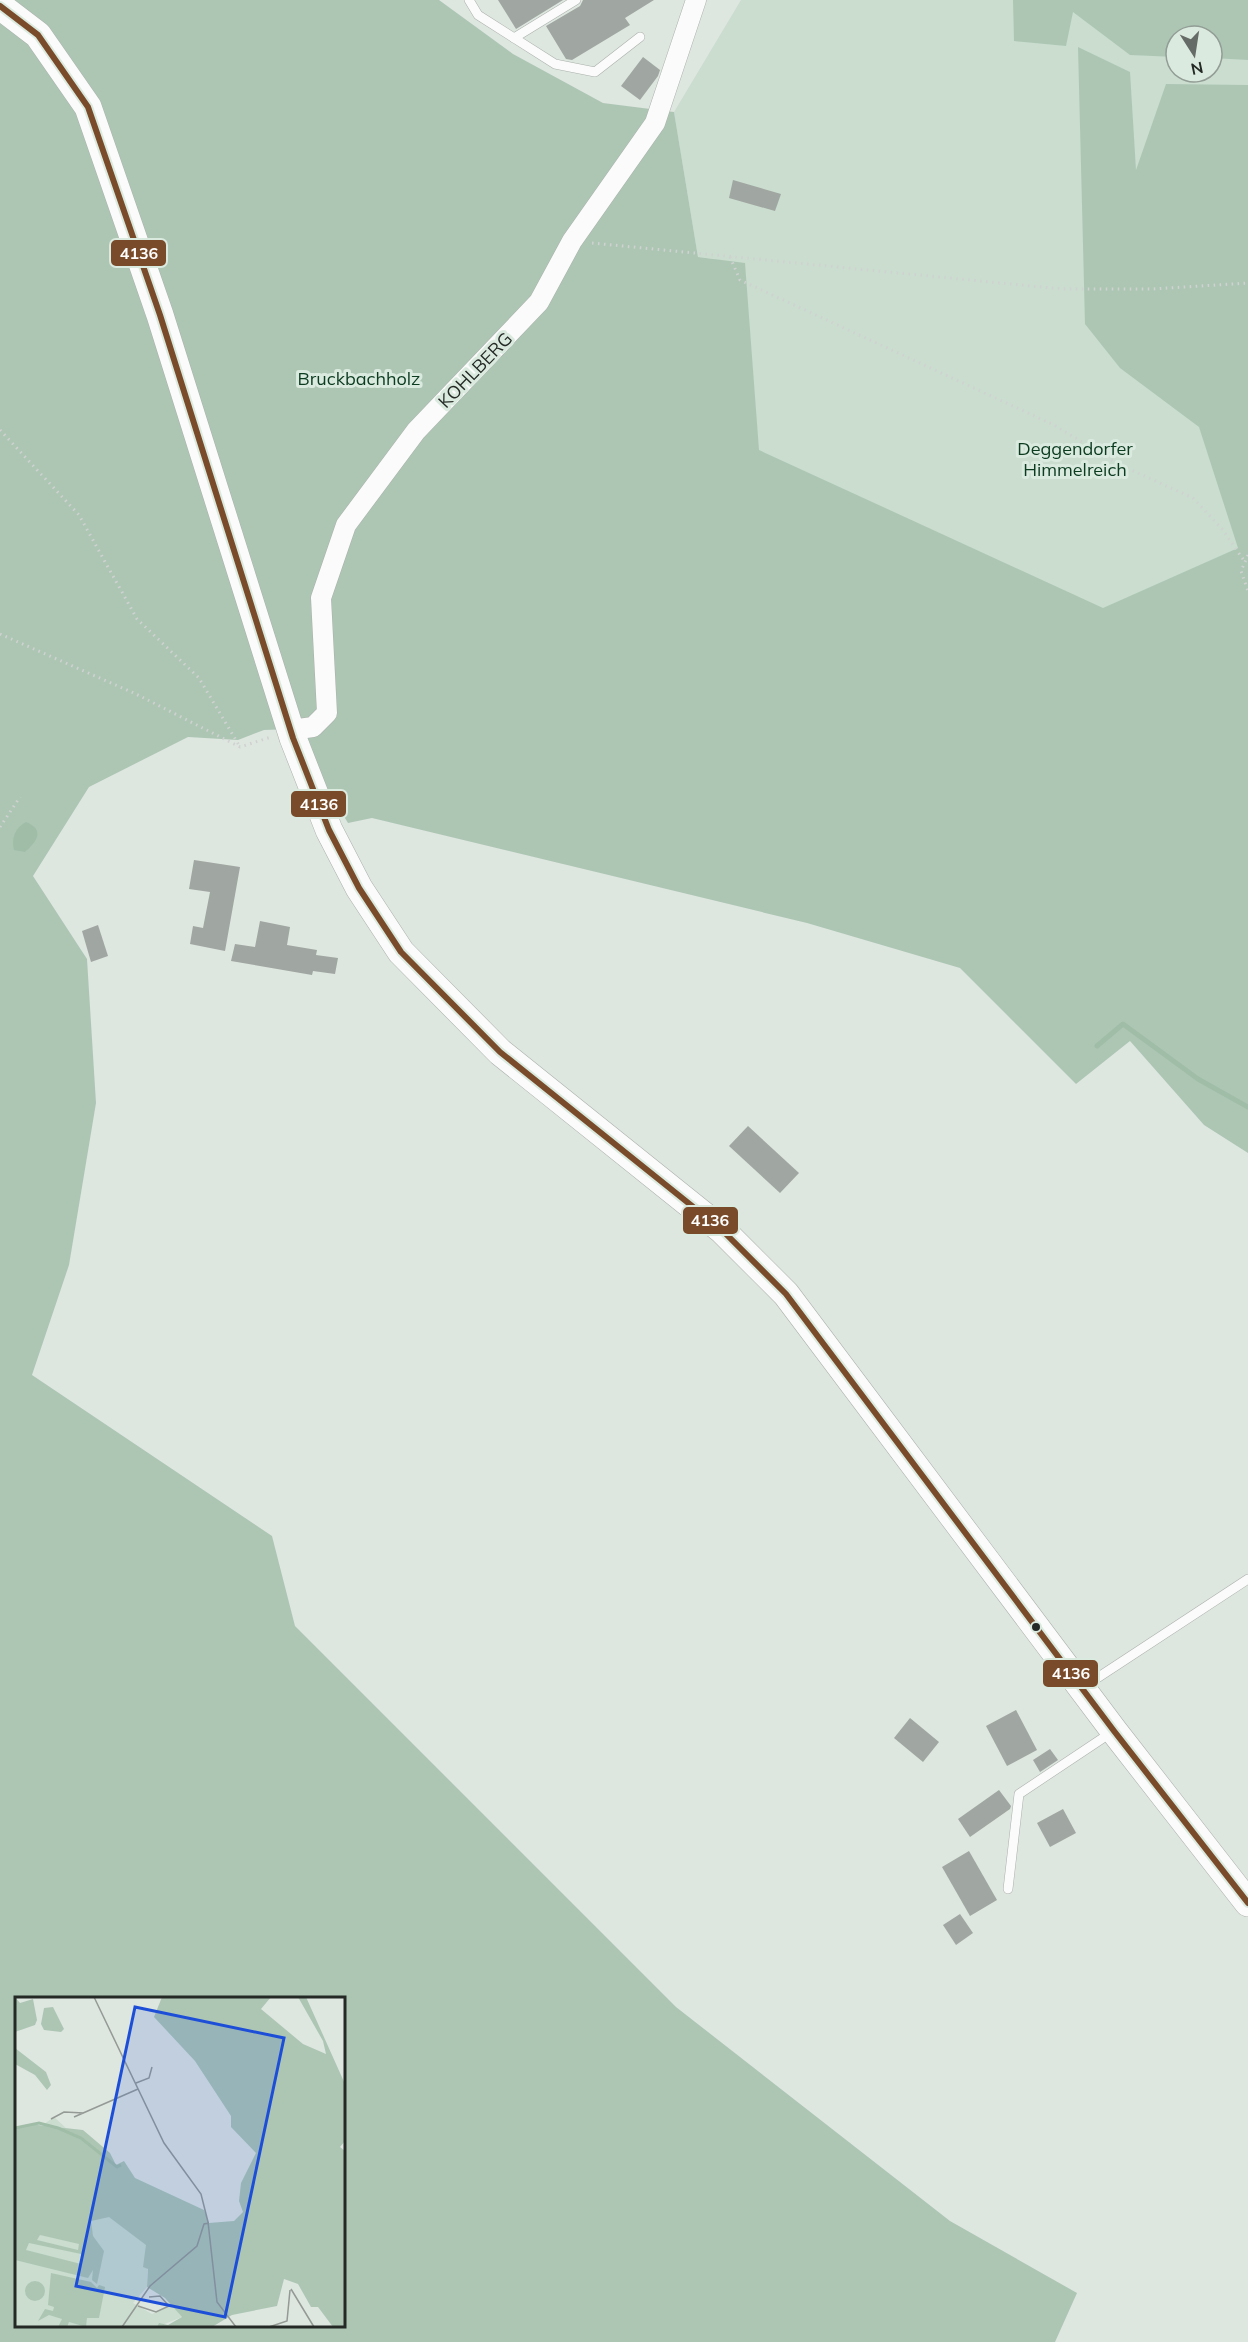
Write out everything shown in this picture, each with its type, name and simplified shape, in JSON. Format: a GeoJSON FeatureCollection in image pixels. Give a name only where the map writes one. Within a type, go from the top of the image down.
{"type":"FeatureCollection","features":[{"type":"Feature","properties":{"kind":"street","name":"KOHLBERG"},"geometry":{"type":"LineString","coordinates":[[291,730],[313,728],[327,713],[321,598],[346,525],[416,431],[539,302],[572,241],[655,123],[696,0]]}},
{"type":"Feature","properties":{"kind":"street"},"geometry":{"type":"LineString","coordinates":[[0,6],[38,36],[87,107],[160,315],[291,730],[329,830],[359,888],[401,952],[500,1052],[722,1230],[786,1294],[1114,1731],[1248,1903]]}},
{"type":"Feature","properties":{"kind":"lane"},"geometry":{"type":"LineString","coordinates":[[469,0],[478,15],[555,64],[595,72],[640,37]]}},
{"type":"Feature","properties":{"kind":"lane"},"geometry":{"type":"LineString","coordinates":[[514,38],[576,0]]}},
{"type":"Feature","properties":{"kind":"lane"},"geometry":{"type":"LineString","coordinates":[[1083,1688],[1248,1579]]}},
{"type":"Feature","properties":{"kind":"lane"},"geometry":{"type":"LineString","coordinates":[[1008,1889],[1019,1794],[1114,1731]]}},
{"type":"Feature","properties":{"kind":"path"},"geometry":{"type":"LineString","coordinates":[[572,241],[1062,289],[1153,289],[1248,283]]}},
{"type":"Feature","properties":{"kind":"path"},"geometry":{"type":"LineString","coordinates":[[729,256],[740,280],[1054,425],[1118,464],[1193,498],[1222,529],[1245,562]]}},
{"type":"Feature","properties":{"kind":"path"},"geometry":{"type":"LineString","coordinates":[[0,430],[79,515],[137,619],[199,678],[240,747]]}},
{"type":"Feature","properties":{"kind":"path"},"geometry":{"type":"LineString","coordinates":[[1248,555],[1240,571],[1248,591]]}},
{"type":"Feature","properties":{"kind":"path"},"geometry":{"type":"LineString","coordinates":[[0,634],[136,694],[240,747],[291,730]]}},
{"type":"Feature","properties":{"kind":"path"},"geometry":{"type":"LineString","coordinates":[[0,827],[20,797]]}},
{"type":"Feature","properties":{"kind":"green space","name":"Bruckbachholz"},"geometry":{"type":"Polygon","coordinates":[[[0,0],[439,0],[513,54],[603,103],[674,112],[698,257],[745,263],[759,450],[1103,608],[1238,548],[1199,427],[1120,368],[1085,324],[1078,47],[1130,72],[1136,170],[1166,84],[1248,85],[1248,1153],[1204,1125],[1130,1041],[1076,1084],[960,968],[807,923],[372,818],[348,823],[291,729],[264,730],[238,740],[188,737],[89,787],[33,876],[87,959],[96,1103],[69,1265],[32,1375],[272,1536],[295,1626],[676,2007],[950,2221],[1077,2293],[1055,2342],[0,2342],[0,0]]]}},
{"type":"Feature","properties":{"kind":"green space","name":"Deggendorfer Himmelreich"},"geometry":{"type":"Polygon","coordinates":[[[741,0],[1248,0],[1248,1068],[638,394],[715,259],[698,257],[674,112],[741,0]]]}},
{"type":"Feature","properties":{"kind":"green space"},"geometry":{"type":"Polygon","coordinates":[[[1013,0],[1248,0],[1248,60],[1224,59],[1224,24],[1164,24],[1164,56],[1130,55],[1073,12],[1066,46],[1014,41],[1013,0]]]}},
{"type":"Feature","properties":{"kind":"shaded area"},"geometry":{"type":"Polygon","coordinates":[[[26,822],[36,829],[37,836],[25,852],[14,850],[15,834],[26,822]]]}},
{"type":"Feature","properties":{"kind":"building"},"geometry":{"type":"Polygon","coordinates":[[[498,0],[563,0],[516,29],[498,0]]]}},
{"type":"Feature","properties":{"kind":"building"},"geometry":{"type":"Polygon","coordinates":[[[583,0],[654,0],[625,18],[630,25],[572,60],[566,59],[546,26],[580,6],[583,0]]]}},
{"type":"Feature","properties":{"kind":"building"},"geometry":{"type":"Polygon","coordinates":[[[643,57],[660,70],[640,100],[621,86],[643,57]]]}},
{"type":"Feature","properties":{"kind":"building"},"geometry":{"type":"Polygon","coordinates":[[[733,180],[781,194],[775,211],[729,198],[733,180]]]}},
{"type":"Feature","properties":{"kind":"building"},"geometry":{"type":"Polygon","coordinates":[[[194,860],[240,867],[225,951],[190,944],[193,926],[203,928],[210,892],[189,889],[194,860]]]}},
{"type":"Feature","properties":{"kind":"building"},"geometry":{"type":"Polygon","coordinates":[[[260,921],[290,927],[287,945],[317,950],[316,955],[338,958],[335,974],[313,971],[312,975],[231,961],[235,944],[255,947],[260,921]]]}},
{"type":"Feature","properties":{"kind":"building"},"geometry":{"type":"Polygon","coordinates":[[[98,925],[108,956],[91,962],[82,931],[98,925]]]}},
{"type":"Feature","properties":{"kind":"building"},"geometry":{"type":"Polygon","coordinates":[[[748,1126],[799,1173],[780,1193],[729,1146],[748,1126]]]}},
{"type":"Feature","properties":{"kind":"building"},"geometry":{"type":"Polygon","coordinates":[[[1016,1710],[1037,1750],[1007,1766],[986,1726],[1016,1710]]]}},
{"type":"Feature","properties":{"kind":"building"},"geometry":{"type":"Polygon","coordinates":[[[910,1718],[939,1742],[923,1762],[894,1738],[910,1718]]]}},
{"type":"Feature","properties":{"kind":"building"},"geometry":{"type":"Polygon","coordinates":[[[1050,1749],[1058,1760],[1040,1772],[1033,1760],[1050,1749]]]}},
{"type":"Feature","properties":{"kind":"building"},"geometry":{"type":"Polygon","coordinates":[[[999,1790],[1011,1806],[1010,1809],[970,1837],[958,1819],[999,1790]]]}},
{"type":"Feature","properties":{"kind":"building"},"geometry":{"type":"Polygon","coordinates":[[[1063,1809],[1076,1833],[1050,1847],[1037,1823],[1063,1809]]]}},
{"type":"Feature","properties":{"kind":"building"},"geometry":{"type":"Polygon","coordinates":[[[969,1851],[997,1900],[970,1916],[942,1867],[969,1851]]]}},
{"type":"Feature","properties":{"kind":"building"},"geometry":{"type":"Polygon","coordinates":[[[960,1914],[973,1933],[956,1945],[943,1925],[960,1914]]]}},
{"type":"Feature","properties":{"kind":"waterway"},"geometry":{"type":"LineString","coordinates":[[1097,1046],[1123,1024],[1198,1079],[1248,1107]]}},
{"type":"Feature","properties":{"kind":"transit line","name":"4136"},"geometry":{"type":"LineString","coordinates":[[0,6],[38,35],[88,107],[160,315],[293,738],[329,830],[359,888],[401,952],[500,1052],[722,1230],[786,1294],[1114,1731],[1248,1903]]}}]}
